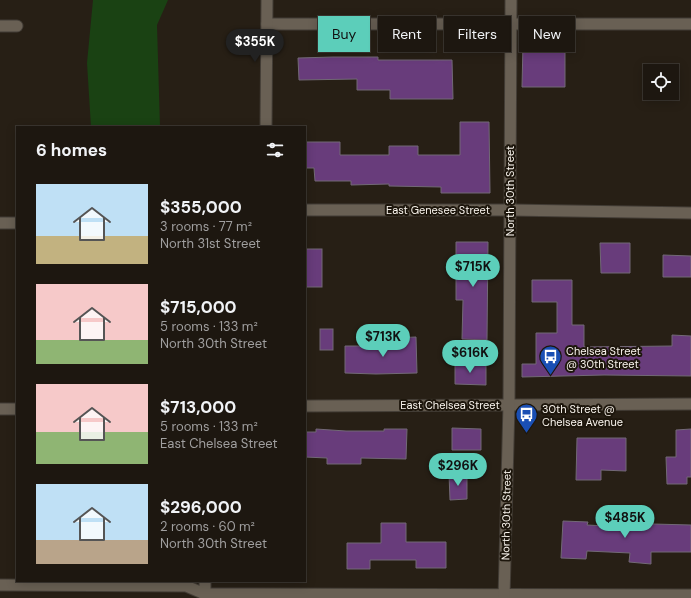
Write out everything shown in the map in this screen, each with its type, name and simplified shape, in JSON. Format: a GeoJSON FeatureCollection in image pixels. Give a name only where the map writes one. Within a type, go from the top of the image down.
{"type":"FeatureCollection","features":[{"type":"Feature","properties":{"kind":"street"},"geometry":{"type":"LineString","coordinates":[[266,126],[267,0]]}},
{"type":"Feature","properties":{"kind":"street","name":"North 30th Street"},"geometry":{"type":"LineString","coordinates":[[510,16],[511,0]]}},
{"type":"Feature","properties":{"kind":"street"},"geometry":{"type":"LineString","coordinates":[[267,24],[444,24]]}},
{"type":"Feature","properties":{"kind":"street"},"geometry":{"type":"LineString","coordinates":[[511,24],[691,24]]}},
{"type":"Feature","properties":{"kind":"street"},"geometry":{"type":"LineString","coordinates":[[0,26],[17,26]]}},
{"type":"Feature","properties":{"kind":"street","name":"North 30th Street"},"geometry":{"type":"LineString","coordinates":[[504,596],[509,404],[510,52]]}},
{"type":"Feature","properties":{"kind":"street","name":"East Genesee Street"},"geometry":{"type":"LineString","coordinates":[[306,210],[691,212]]}},
{"type":"Feature","properties":{"kind":"street"},"geometry":{"type":"LineString","coordinates":[[0,223],[16,223]]}},
{"type":"Feature","properties":{"kind":"street","name":"East Chelsea Street"},"geometry":{"type":"LineString","coordinates":[[306,406],[691,404]]}},
{"type":"Feature","properties":{"kind":"street"},"geometry":{"type":"LineString","coordinates":[[0,409],[16,409]]}},
{"type":"Feature","properties":{"kind":"street"},"geometry":{"type":"LineString","coordinates":[[205,582],[205,596]]}},
{"type":"Feature","properties":{"kind":"street"},"geometry":{"type":"LineString","coordinates":[[0,586],[186,586],[205,596],[691,595]]}},
{"type":"Feature","properties":{"kind":"green space"},"geometry":{"type":"Polygon","coordinates":[[[93,0],[168,0],[157,25],[160,126],[91,126],[87,63],[93,0]]]}},
{"type":"Feature","properties":{"kind":"building"},"geometry":{"type":"Polygon","coordinates":[[[523,52],[565,52],[565,87],[522,87],[523,52]]]}},
{"type":"Feature","properties":{"kind":"building"},"geometry":{"type":"Polygon","coordinates":[[[378,57],[378,60],[452,60],[453,99],[390,99],[390,90],[357,90],[357,79],[299,80],[298,58],[378,57]]]}},
{"type":"Feature","properties":{"kind":"building"},"geometry":{"type":"Polygon","coordinates":[[[460,122],[489,122],[490,193],[441,193],[441,187],[389,186],[389,184],[351,185],[351,181],[315,181],[314,168],[306,168],[306,142],[340,142],[340,155],[389,155],[389,146],[418,146],[418,155],[460,155],[460,122]]]}},
{"type":"Feature","properties":{"kind":"building"},"geometry":{"type":"Polygon","coordinates":[[[456,242],[488,242],[487,340],[462,339],[463,300],[456,300],[456,242]]]}},
{"type":"Feature","properties":{"kind":"building"},"geometry":{"type":"Polygon","coordinates":[[[600,243],[630,243],[630,273],[601,273],[600,243]]]}},
{"type":"Feature","properties":{"kind":"building"},"geometry":{"type":"Polygon","coordinates":[[[306,249],[322,249],[322,287],[306,287],[306,249]]]}},
{"type":"Feature","properties":{"kind":"building"},"geometry":{"type":"Polygon","coordinates":[[[663,255],[691,256],[691,277],[663,277],[663,255]]]}},
{"type":"Feature","properties":{"kind":"building"},"geometry":{"type":"Polygon","coordinates":[[[532,280],[572,280],[572,325],[584,325],[584,347],[672,346],[672,335],[691,336],[691,376],[604,375],[522,377],[522,364],[536,364],[536,333],[557,333],[557,302],[532,302],[532,280]]]}},
{"type":"Feature","properties":{"kind":"building"},"geometry":{"type":"Polygon","coordinates":[[[320,329],[333,329],[333,350],[320,350],[320,329]]]}},
{"type":"Feature","properties":{"kind":"building"},"geometry":{"type":"Polygon","coordinates":[[[416,337],[417,373],[345,373],[345,346],[392,346],[391,338],[416,337]]]}},
{"type":"Feature","properties":{"kind":"building"},"geometry":{"type":"Polygon","coordinates":[[[455,363],[486,364],[486,385],[455,384],[455,363]]]}},
{"type":"Feature","properties":{"kind":"building"},"geometry":{"type":"Polygon","coordinates":[[[452,428],[481,429],[481,450],[452,450],[452,428]]]}},
{"type":"Feature","properties":{"kind":"building"},"geometry":{"type":"Polygon","coordinates":[[[316,429],[384,431],[384,429],[407,429],[406,459],[361,458],[361,464],[327,464],[327,458],[306,457],[306,432],[316,432],[316,429]]]}},
{"type":"Feature","properties":{"kind":"building"},"geometry":{"type":"Polygon","coordinates":[[[691,429],[691,477],[687,477],[687,484],[667,484],[666,457],[676,457],[676,430],[691,429]]]}},
{"type":"Feature","properties":{"kind":"building"},"geometry":{"type":"Polygon","coordinates":[[[577,438],[626,438],[626,471],[601,470],[601,480],[576,480],[577,438]]]}},
{"type":"Feature","properties":{"kind":"building"},"geometry":{"type":"Polygon","coordinates":[[[449,474],[467,474],[467,499],[450,500],[449,474]]]}},
{"type":"Feature","properties":{"kind":"building"},"geometry":{"type":"Polygon","coordinates":[[[626,517],[653,519],[653,524],[691,525],[691,552],[651,552],[651,564],[629,562],[630,553],[587,551],[586,559],[561,558],[563,521],[588,522],[587,525],[626,527],[626,517]]]}},
{"type":"Feature","properties":{"kind":"building"},"geometry":{"type":"Polygon","coordinates":[[[381,523],[406,523],[406,542],[446,542],[446,568],[416,568],[416,560],[370,560],[370,569],[347,569],[347,543],[381,543],[381,523]]]}},
{"type":"Feature","properties":{"kind":"place","name":"Chelsea Street @ 30th Street"},"geometry":{"type":"Point","coordinates":[551,376]}},
{"type":"Feature","properties":{"kind":"place","name":"30th Street @ Chelsea Avenue"},"geometry":{"type":"Point","coordinates":[527,434]}}]}
